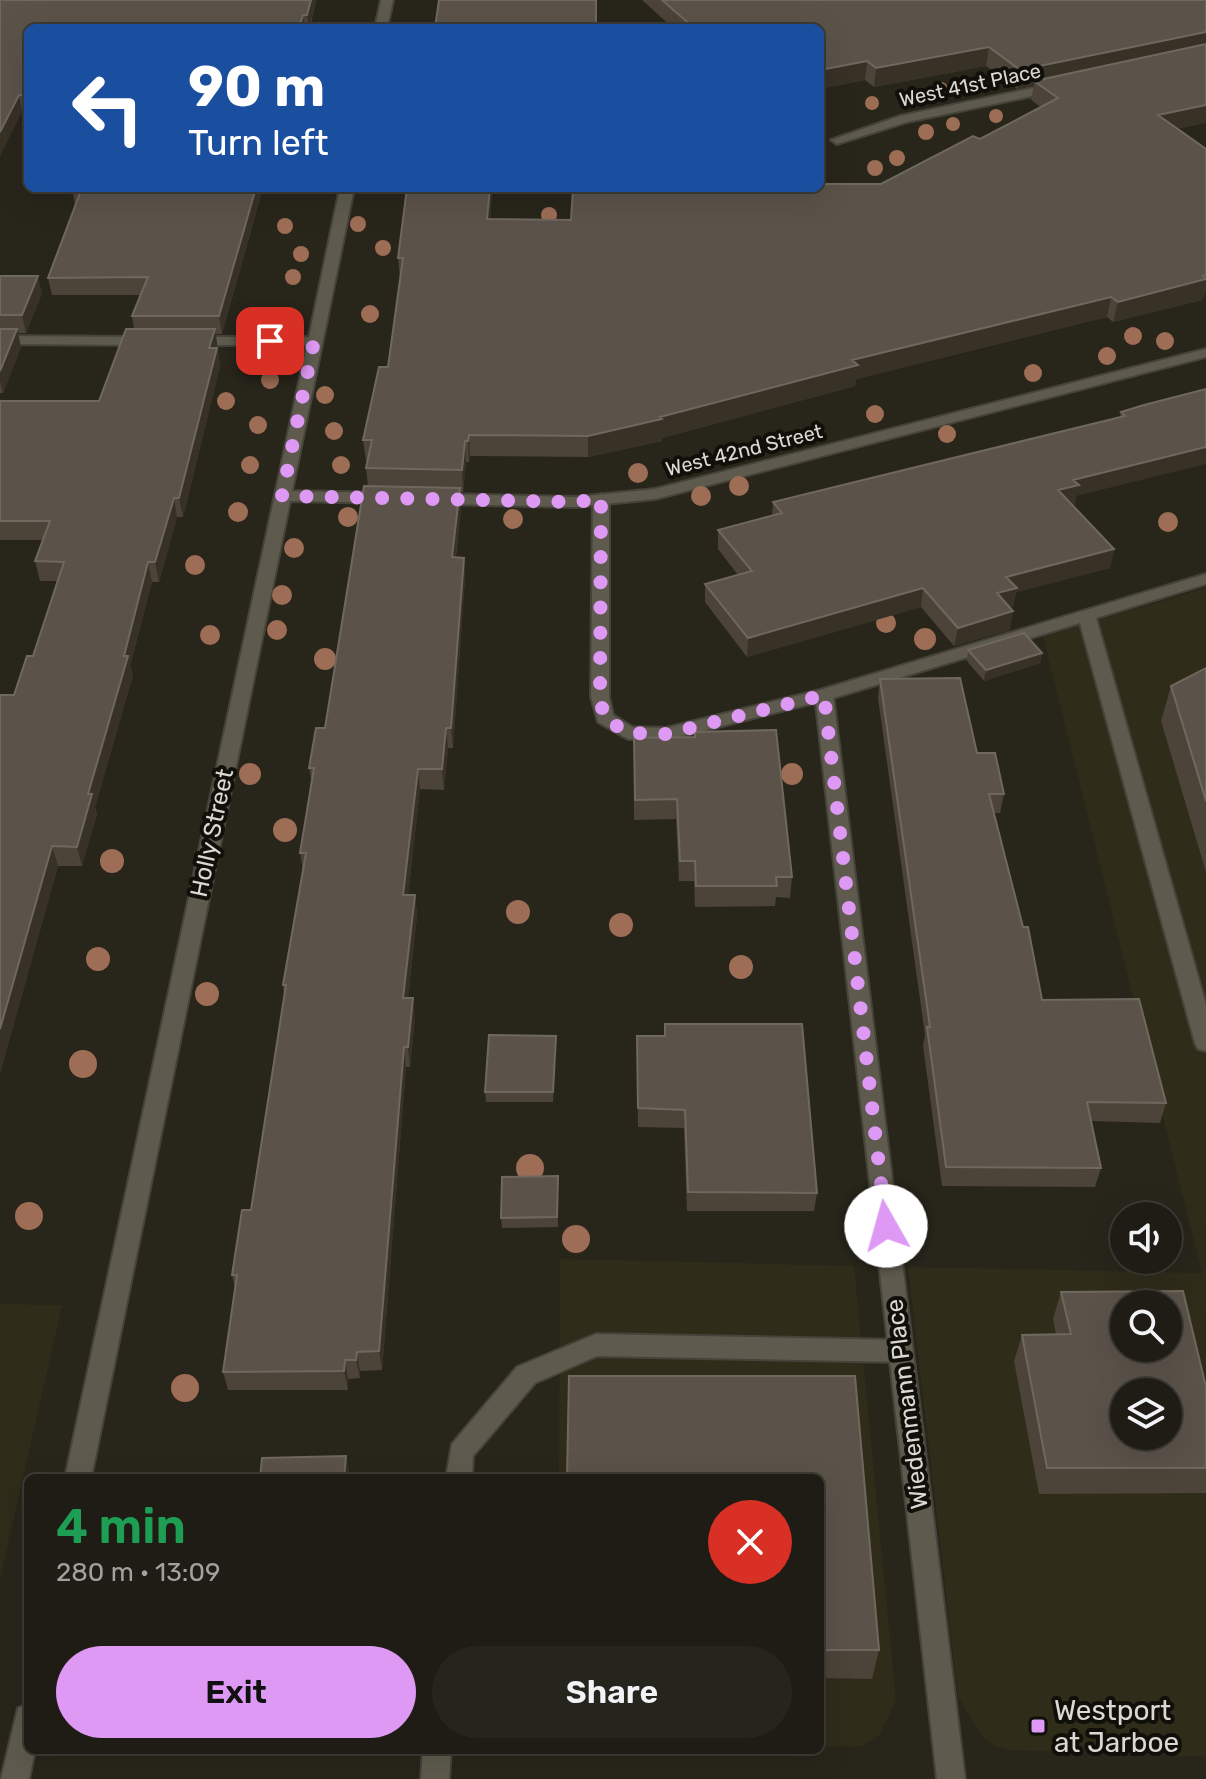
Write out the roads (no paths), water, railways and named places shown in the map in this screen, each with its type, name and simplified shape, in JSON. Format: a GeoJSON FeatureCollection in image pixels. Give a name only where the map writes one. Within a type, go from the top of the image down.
{"type":"FeatureCollection","features":[{"type":"Feature","properties":{"kind":"street"},"geometry":{"type":"LineString","coordinates":[[382,24],[387,0]]}},
{"type":"Feature","properties":{"kind":"street","name":"West 41st Place"},"geometry":{"type":"LineString","coordinates":[[837,140],[904,119],[1066,86]]}},
{"type":"Feature","properties":{"kind":"street","name":"Holly Street"},"geometry":{"type":"LineString","coordinates":[[79,1474],[346,192]]}},
{"type":"Feature","properties":{"kind":"street"},"geometry":{"type":"LineString","coordinates":[[0,340],[314,341]]}},
{"type":"Feature","properties":{"kind":"street","name":"West 42nd Street"},"geometry":{"type":"LineString","coordinates":[[282,496],[576,502],[655,494],[1206,353]]}},
{"type":"Feature","properties":{"kind":"street"},"geometry":{"type":"LineString","coordinates":[[601,499],[600,697],[604,718],[628,733],[666,734],[824,695],[1206,579]]}},
{"type":"Feature","properties":{"kind":"street"},"geometry":{"type":"LineString","coordinates":[[1086,615],[1206,1043]]}},
{"type":"Feature","properties":{"kind":"street","name":"Wiedenmann Place"},"geometry":{"type":"LineString","coordinates":[[824,695],[951,1779]]}},
{"type":"Feature","properties":{"kind":"street"},"geometry":{"type":"LineString","coordinates":[[459,1474],[461,1452],[526,1375],[596,1345],[901,1351]]}},
{"type":"Feature","properties":{"kind":"street"},"geometry":{"type":"LineString","coordinates":[[15,1779],[24,1737]]}},
{"type":"Feature","properties":{"kind":"street"},"geometry":{"type":"LineString","coordinates":[[435,1779],[437,1754]]}},
{"type":"Feature","properties":{"kind":"place","name":"Westport at Jarboe"},"geometry":{"type":"Point","coordinates":[1038,1726]}}]}
